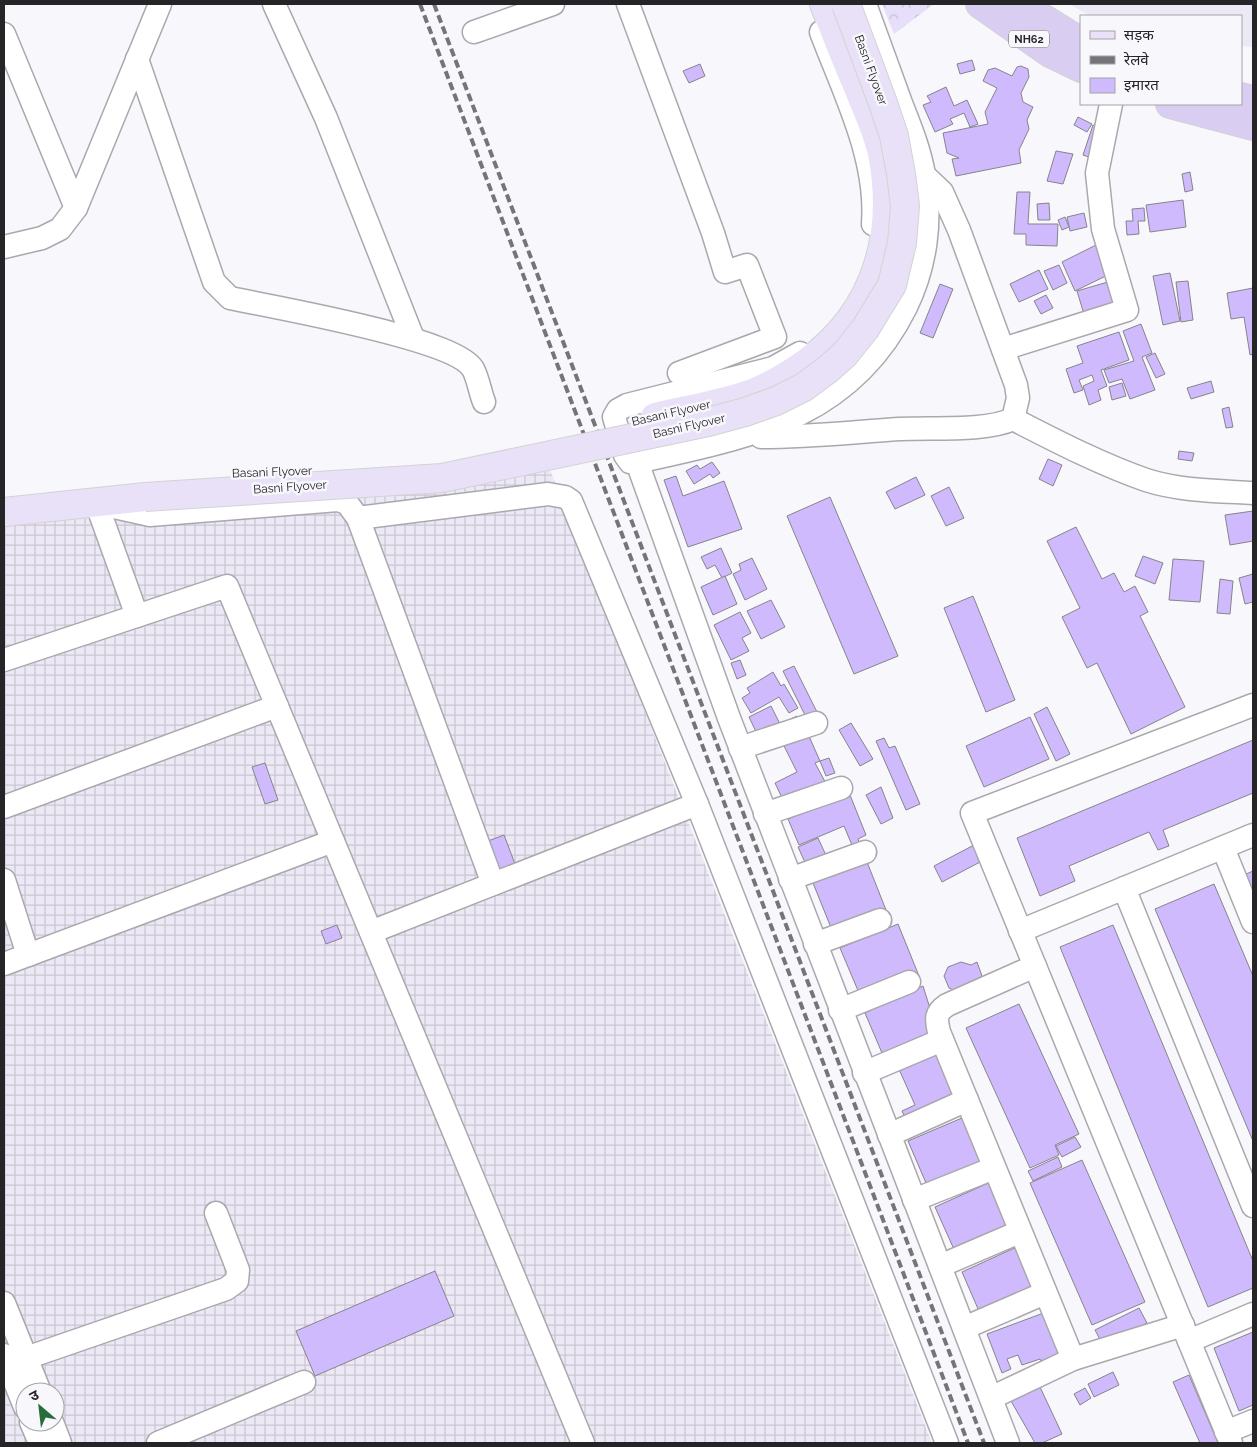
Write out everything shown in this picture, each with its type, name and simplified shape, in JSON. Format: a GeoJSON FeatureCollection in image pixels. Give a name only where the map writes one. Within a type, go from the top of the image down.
{"type":"FeatureCollection","features":[{"type":"Feature","properties":{"kind":"highway","name":"NH62"},"geometry":{"type":"LineString","coordinates":[[980,4],[1050,53],[1080,68]]}},
{"type":"Feature","properties":{"kind":"highway","name":"NH62"},"geometry":{"type":"LineString","coordinates":[[1020,4],[1080,41]]}},
{"type":"Feature","properties":{"kind":"highway"},"geometry":{"type":"LineString","coordinates":[[1174,105],[1253,126]]}},
{"type":"Feature","properties":{"kind":"main road","name":"Basani Flyover"},"geometry":{"type":"LineString","coordinates":[[4,512],[96,502],[140,489],[240,472],[412,468],[447,463],[744,396],[777,382],[803,365],[839,336],[865,299],[884,243],[887,218],[887,191],[883,158],[872,121],[824,4]]}},
{"type":"Feature","properties":{"kind":"main road","name":"Basni Flyover"},"geometry":{"type":"LineString","coordinates":[[140,489],[442,478],[708,422],[745,412],[804,387],[845,354],[865,329],[892,285],[902,244],[905,206],[894,136],[846,4]]}},
{"type":"Feature","properties":{"kind":"main road"},"geometry":{"type":"LineString","coordinates":[[4,494],[140,489]]}},
{"type":"Feature","properties":{"kind":"street"},"geometry":{"type":"LineString","coordinates":[[4,246],[42,238],[60,229],[76,208],[160,4]]}},
{"type":"Feature","properties":{"kind":"street"},"geometry":{"type":"LineString","coordinates":[[274,4],[326,118],[413,338]]}},
{"type":"Feature","properties":{"kind":"street"},"geometry":{"type":"LineString","coordinates":[[474,32],[553,4]]}},
{"type":"Feature","properties":{"kind":"street"},"geometry":{"type":"LineString","coordinates":[[628,4],[713,233],[725,272],[747,265],[775,337],[679,373]]}},
{"type":"Feature","properties":{"kind":"street"},"geometry":{"type":"LineString","coordinates":[[811,4],[856,125],[872,187],[872,240],[864,273],[856,292],[838,321],[799,354],[773,368],[627,405],[618,410],[614,417],[625,455],[630,462],[637,462],[743,437],[785,422],[818,405],[858,374],[892,336],[915,287],[926,247],[928,212],[924,175],[916,143],[865,4]]}},
{"type":"Feature","properties":{"kind":"street"},"geometry":{"type":"LineString","coordinates":[[4,34],[76,208]]}},
{"type":"Feature","properties":{"kind":"street"},"geometry":{"type":"LineString","coordinates":[[136,59],[214,282],[230,298],[413,338],[450,352],[472,368],[484,402]]}},
{"type":"Feature","properties":{"kind":"street"},"geometry":{"type":"LineString","coordinates":[[1002,349],[1128,310],[1103,229],[1097,173],[1111,105]]}},
{"type":"Feature","properties":{"kind":"street"},"geometry":{"type":"LineString","coordinates":[[924,175],[942,192],[959,230],[1016,385],[1018,398],[1013,419]]}},
{"type":"Feature","properties":{"kind":"street"},"geometry":{"type":"LineString","coordinates":[[743,437],[801,437],[898,429],[988,426],[1003,424],[1013,419]]}},
{"type":"Feature","properties":{"kind":"street"},"geometry":{"type":"LineString","coordinates":[[1013,419],[1078,452],[1148,481],[1197,489],[1253,493]]}},
{"type":"Feature","properties":{"kind":"street"},"geometry":{"type":"LineString","coordinates":[[637,462],[740,748],[1008,1443]]}},
{"type":"Feature","properties":{"kind":"street"},"geometry":{"type":"LineString","coordinates":[[358,518],[548,494],[565,497],[570,501],[697,804],[947,1443]]}},
{"type":"Feature","properties":{"kind":"street"},"geometry":{"type":"LineString","coordinates":[[96,502],[150,515],[338,500],[347,502],[358,518],[493,884]]}},
{"type":"Feature","properties":{"kind":"street"},"geometry":{"type":"LineString","coordinates":[[96,502],[138,616]]}},
{"type":"Feature","properties":{"kind":"street"},"geometry":{"type":"LineString","coordinates":[[4,660],[227,586],[583,1443]]}},
{"type":"Feature","properties":{"kind":"street"},"geometry":{"type":"LineString","coordinates":[[1253,705],[972,813],[1229,1438],[1253,1422]]}},
{"type":"Feature","properties":{"kind":"street"},"geometry":{"type":"LineString","coordinates":[[4,807],[277,706]]}},
{"type":"Feature","properties":{"kind":"street"},"geometry":{"type":"LineString","coordinates":[[740,748],[816,723]]}},
{"type":"Feature","properties":{"kind":"street"},"geometry":{"type":"LineString","coordinates":[[766,814],[841,788]]}},
{"type":"Feature","properties":{"kind":"street"},"geometry":{"type":"LineString","coordinates":[[371,932],[697,804]]}},
{"type":"Feature","properties":{"kind":"street"},"geometry":{"type":"LineString","coordinates":[[1020,931],[1253,835]]}},
{"type":"Feature","properties":{"kind":"street"},"geometry":{"type":"LineString","coordinates":[[4,964],[333,841]]}},
{"type":"Feature","properties":{"kind":"street"},"geometry":{"type":"LineString","coordinates":[[1223,848],[1253,922]]}},
{"type":"Feature","properties":{"kind":"street"},"geometry":{"type":"LineString","coordinates":[[790,879],[865,852]]}},
{"type":"Feature","properties":{"kind":"street"},"geometry":{"type":"LineString","coordinates":[[4,880],[28,955]]}},
{"type":"Feature","properties":{"kind":"street"},"geometry":{"type":"LineString","coordinates":[[1124,888],[1253,1206]]}},
{"type":"Feature","properties":{"kind":"street"},"geometry":{"type":"LineString","coordinates":[[815,944],[880,920]]}},
{"type":"Feature","properties":{"kind":"street"},"geometry":{"type":"LineString","coordinates":[[1035,966],[938,1010],[936,1018],[942,1040],[1019,1232],[1073,1359]]}},
{"type":"Feature","properties":{"kind":"street"},"geometry":{"type":"LineString","coordinates":[[840,1010],[909,982]]}},
{"type":"Feature","properties":{"kind":"street"},"geometry":{"type":"LineString","coordinates":[[864,1073],[942,1040]]}},
{"type":"Feature","properties":{"kind":"street"},"geometry":{"type":"LineString","coordinates":[[889,1135],[967,1100]]}},
{"type":"Feature","properties":{"kind":"street"},"geometry":{"type":"LineString","coordinates":[[914,1200],[994,1168]]}},
{"type":"Feature","properties":{"kind":"street"},"geometry":{"type":"LineString","coordinates":[[26,1358],[226,1289],[237,1281],[238,1270],[216,1213]]}},
{"type":"Feature","properties":{"kind":"street"},"geometry":{"type":"LineString","coordinates":[[940,1266],[1019,1232]]}},
{"type":"Feature","properties":{"kind":"street"},"geometry":{"type":"LineString","coordinates":[[964,1328],[1045,1293]]}},
{"type":"Feature","properties":{"kind":"street"},"geometry":{"type":"LineString","coordinates":[[4,1302],[36,1382]]}},
{"type":"Feature","properties":{"kind":"street"},"geometry":{"type":"LineString","coordinates":[[991,1398],[1073,1359],[1186,1333],[1253,1314]]}},
{"type":"Feature","properties":{"kind":"street"},"geometry":{"type":"LineString","coordinates":[[4,1355],[15,1382]]}},
{"type":"Feature","properties":{"kind":"street"},"geometry":{"type":"LineString","coordinates":[[158,1443],[304,1382]]}},
{"type":"Feature","properties":{"kind":"shaded area"},"geometry":{"type":"Polygon","coordinates":[[[1069,4],[1253,4],[1253,47],[1242,46],[1242,15],[1088,15],[1069,4]]]}},
{"type":"Feature","properties":{"kind":"shaded area"},"geometry":{"type":"Polygon","coordinates":[[[545,457],[932,1443],[4,1443],[4,507],[545,457]]]}},
{"type":"Feature","properties":{"kind":"green space"},"geometry":{"type":"Polygon","coordinates":[[[882,4],[934,4],[894,34],[882,4]]]}},
{"type":"Feature","properties":{"kind":"building"},"geometry":{"type":"Polygon","coordinates":[[[972,60],[975,70],[960,74],[957,64],[972,60]]]}},
{"type":"Feature","properties":{"kind":"building"},"geometry":{"type":"Polygon","coordinates":[[[700,64],[705,76],[689,83],[683,71],[700,64]]]}},
{"type":"Feature","properties":{"kind":"building"},"geometry":{"type":"Polygon","coordinates":[[[1021,66],[1028,69],[1029,77],[1021,93],[1023,102],[1033,107],[1027,120],[1029,129],[1019,150],[1021,163],[956,176],[952,159],[959,158],[947,153],[943,133],[988,124],[985,112],[997,88],[983,81],[988,70],[995,68],[1012,76],[1017,67],[1021,66]]]}},
{"type":"Feature","properties":{"kind":"building"},"geometry":{"type":"Polygon","coordinates":[[[946,87],[954,106],[967,100],[978,124],[970,127],[964,113],[950,119],[953,124],[935,132],[923,105],[931,102],[927,96],[946,87]]]}},
{"type":"Feature","properties":{"kind":"building"},"geometry":{"type":"Polygon","coordinates":[[[1078,117],[1092,124],[1087,132],[1074,125],[1078,117]]]}},
{"type":"Feature","properties":{"kind":"building"},"geometry":{"type":"Polygon","coordinates":[[[1093,125],[1103,129],[1097,160],[1083,155],[1093,125]]]}},
{"type":"Feature","properties":{"kind":"building"},"geometry":{"type":"Polygon","coordinates":[[[1056,151],[1073,154],[1063,184],[1047,181],[1056,151]]]}},
{"type":"Feature","properties":{"kind":"building"},"geometry":{"type":"Polygon","coordinates":[[[1190,172],[1193,190],[1185,192],[1182,174],[1190,172]]]}},
{"type":"Feature","properties":{"kind":"building"},"geometry":{"type":"Polygon","coordinates":[[[1017,192],[1030,192],[1028,224],[1058,224],[1057,246],[1026,245],[1026,234],[1014,234],[1017,192]]]}},
{"type":"Feature","properties":{"kind":"building"},"geometry":{"type":"Polygon","coordinates":[[[1183,200],[1186,227],[1150,232],[1146,205],[1183,200]]]}},
{"type":"Feature","properties":{"kind":"building"},"geometry":{"type":"Polygon","coordinates":[[[1049,203],[1050,220],[1038,220],[1037,204],[1049,203]]]}},
{"type":"Feature","properties":{"kind":"building"},"geometry":{"type":"Polygon","coordinates":[[[1144,208],[1145,221],[1138,221],[1139,234],[1127,235],[1126,221],[1133,221],[1132,209],[1144,208]]]}},
{"type":"Feature","properties":{"kind":"building"},"geometry":{"type":"Polygon","coordinates":[[[1084,213],[1087,227],[1070,231],[1067,217],[1084,213]]]}},
{"type":"Feature","properties":{"kind":"building"},"geometry":{"type":"Polygon","coordinates":[[[1065,217],[1069,227],[1062,230],[1058,220],[1065,217]]]}},
{"type":"Feature","properties":{"kind":"building"},"geometry":{"type":"Polygon","coordinates":[[[1104,241],[1114,272],[1075,291],[1062,262],[1104,241]]]}},
{"type":"Feature","properties":{"kind":"building"},"geometry":{"type":"Polygon","coordinates":[[[1059,265],[1067,283],[1053,290],[1044,271],[1059,265]]]}},
{"type":"Feature","properties":{"kind":"building"},"geometry":{"type":"Polygon","coordinates":[[[1039,270],[1048,289],[1019,302],[1010,284],[1039,270]]]}},
{"type":"Feature","properties":{"kind":"building"},"geometry":{"type":"Polygon","coordinates":[[[1170,273],[1180,321],[1163,325],[1153,276],[1170,273]]]}},
{"type":"Feature","properties":{"kind":"building"},"geometry":{"type":"Polygon","coordinates":[[[1118,279],[1124,307],[1086,321],[1077,291],[1118,279]]]}},
{"type":"Feature","properties":{"kind":"building"},"geometry":{"type":"Polygon","coordinates":[[[1188,281],[1193,320],[1181,322],[1176,282],[1188,281]]]}},
{"type":"Feature","properties":{"kind":"building"},"geometry":{"type":"Polygon","coordinates":[[[940,284],[953,289],[933,338],[920,333],[940,284]]]}},
{"type":"Feature","properties":{"kind":"building"},"geometry":{"type":"Polygon","coordinates":[[[1253,288],[1253,354],[1250,355],[1244,317],[1231,319],[1227,293],[1253,288]]]}},
{"type":"Feature","properties":{"kind":"building"},"geometry":{"type":"Polygon","coordinates":[[[1046,295],[1053,308],[1041,314],[1034,301],[1046,295]]]}},
{"type":"Feature","properties":{"kind":"building"},"geometry":{"type":"Polygon","coordinates":[[[1141,324],[1152,353],[1142,357],[1155,390],[1130,399],[1122,379],[1109,383],[1104,370],[1134,361],[1123,331],[1141,324]]]}},
{"type":"Feature","properties":{"kind":"building"},"geometry":{"type":"Polygon","coordinates":[[[1119,332],[1129,360],[1101,370],[1107,386],[1098,390],[1101,400],[1089,405],[1083,386],[1094,381],[1092,375],[1079,380],[1083,390],[1074,393],[1066,369],[1083,363],[1077,346],[1119,332]]]}},
{"type":"Feature","properties":{"kind":"building"},"geometry":{"type":"Polygon","coordinates":[[[1155,353],[1165,374],[1156,378],[1146,357],[1155,353]]]}},
{"type":"Feature","properties":{"kind":"building"},"geometry":{"type":"Polygon","coordinates":[[[1211,381],[1214,392],[1191,399],[1187,388],[1211,381]]]}},
{"type":"Feature","properties":{"kind":"building"},"geometry":{"type":"Polygon","coordinates":[[[1122,383],[1126,396],[1112,400],[1109,387],[1122,383]]]}},
{"type":"Feature","properties":{"kind":"building"},"geometry":{"type":"Polygon","coordinates":[[[1229,407],[1233,427],[1226,428],[1222,409],[1229,407]]]}},
{"type":"Feature","properties":{"kind":"building"},"geometry":{"type":"Polygon","coordinates":[[[1179,451],[1194,453],[1192,461],[1178,459],[1179,451]]]}},
{"type":"Feature","properties":{"kind":"building"},"geometry":{"type":"Polygon","coordinates":[[[1048,459],[1062,465],[1053,486],[1039,479],[1048,459]]]}},
{"type":"Feature","properties":{"kind":"building"},"geometry":{"type":"Polygon","coordinates":[[[712,462],[720,473],[713,478],[710,474],[694,484],[686,471],[697,465],[700,469],[712,462]]]}},
{"type":"Feature","properties":{"kind":"building"},"geometry":{"type":"Polygon","coordinates":[[[676,476],[683,496],[724,481],[742,529],[688,547],[664,480],[676,476]]]}},
{"type":"Feature","properties":{"kind":"building"},"geometry":{"type":"Polygon","coordinates":[[[916,477],[925,495],[895,509],[886,492],[916,477]]]}},
{"type":"Feature","properties":{"kind":"building"},"geometry":{"type":"Polygon","coordinates":[[[949,487],[964,518],[946,526],[931,496],[949,487]]]}},
{"type":"Feature","properties":{"kind":"building"},"geometry":{"type":"Polygon","coordinates":[[[830,497],[898,656],[854,674],[787,516],[830,497]]]}},
{"type":"Feature","properties":{"kind":"building"},"geometry":{"type":"Polygon","coordinates":[[[1253,511],[1253,541],[1230,545],[1225,515],[1253,511]]]}},
{"type":"Feature","properties":{"kind":"building"},"geometry":{"type":"Polygon","coordinates":[[[1076,527],[1102,579],[1114,573],[1124,592],[1135,586],[1148,612],[1140,616],[1185,707],[1131,734],[1097,663],[1087,668],[1062,617],[1080,608],[1047,541],[1076,527]]]}},
{"type":"Feature","properties":{"kind":"building"},"geometry":{"type":"Polygon","coordinates":[[[721,548],[732,573],[722,578],[715,565],[707,569],[701,557],[721,548]]]}},
{"type":"Feature","properties":{"kind":"building"},"geometry":{"type":"Polygon","coordinates":[[[1143,556],[1163,563],[1155,584],[1135,576],[1143,556]]]}},
{"type":"Feature","properties":{"kind":"building"},"geometry":{"type":"Polygon","coordinates":[[[752,558],[767,589],[745,600],[733,574],[741,570],[739,564],[752,558]]]}},
{"type":"Feature","properties":{"kind":"building"},"geometry":{"type":"Polygon","coordinates":[[[1173,559],[1204,561],[1200,602],[1169,600],[1173,559]]]}},
{"type":"Feature","properties":{"kind":"building"},"geometry":{"type":"Polygon","coordinates":[[[1253,574],[1253,602],[1245,604],[1239,578],[1253,574]]]}},
{"type":"Feature","properties":{"kind":"building"},"geometry":{"type":"Polygon","coordinates":[[[725,576],[737,604],[713,615],[701,587],[725,576]]]}},
{"type":"Feature","properties":{"kind":"building"},"geometry":{"type":"Polygon","coordinates":[[[1220,579],[1233,581],[1230,614],[1217,613],[1220,579]]]}},
{"type":"Feature","properties":{"kind":"building"},"geometry":{"type":"Polygon","coordinates":[[[973,596],[1015,700],[986,712],[944,608],[973,596]]]}},
{"type":"Feature","properties":{"kind":"building"},"geometry":{"type":"Polygon","coordinates":[[[771,600],[785,627],[761,639],[747,611],[771,600]]]}},
{"type":"Feature","properties":{"kind":"building"},"geometry":{"type":"Polygon","coordinates":[[[740,612],[751,633],[742,638],[749,651],[731,660],[714,625],[740,612]]]}},
{"type":"Feature","properties":{"kind":"building"},"geometry":{"type":"Polygon","coordinates":[[[740,660],[746,675],[737,679],[731,663],[740,660]]]}},
{"type":"Feature","properties":{"kind":"building"},"geometry":{"type":"Polygon","coordinates":[[[794,666],[821,720],[810,725],[783,671],[794,666]]]}},
{"type":"Feature","properties":{"kind":"building"},"geometry":{"type":"Polygon","coordinates":[[[773,672],[781,686],[784,684],[798,708],[789,713],[779,697],[751,713],[742,698],[750,693],[747,688],[773,672]]]}},
{"type":"Feature","properties":{"kind":"building"},"geometry":{"type":"Polygon","coordinates":[[[771,706],[780,724],[797,716],[802,727],[760,740],[749,717],[771,706]]]}},
{"type":"Feature","properties":{"kind":"building"},"geometry":{"type":"Polygon","coordinates":[[[1047,707],[1070,754],[1056,761],[1034,714],[1047,707]]]}},
{"type":"Feature","properties":{"kind":"building"},"geometry":{"type":"Polygon","coordinates":[[[1030,717],[1049,759],[984,787],[966,746],[1030,717]]]}},
{"type":"Feature","properties":{"kind":"building"},"geometry":{"type":"Polygon","coordinates":[[[851,723],[873,759],[860,766],[839,730],[851,723]]]}},
{"type":"Feature","properties":{"kind":"building"},"geometry":{"type":"Polygon","coordinates":[[[808,734],[820,761],[815,763],[829,789],[786,806],[775,783],[797,772],[784,746],[808,734]]]}},
{"type":"Feature","properties":{"kind":"building"},"geometry":{"type":"Polygon","coordinates":[[[884,738],[889,748],[895,746],[920,804],[906,810],[876,741],[884,738]]]}},
{"type":"Feature","properties":{"kind":"building"},"geometry":{"type":"Polygon","coordinates":[[[1253,740],[1253,793],[1163,830],[1169,846],[1158,850],[1149,832],[1069,866],[1075,881],[1040,896],[1017,838],[1253,740]]]}},
{"type":"Feature","properties":{"kind":"building"},"geometry":{"type":"Polygon","coordinates":[[[829,758],[835,773],[826,776],[820,761],[829,758]]]}},
{"type":"Feature","properties":{"kind":"building"},"geometry":{"type":"Polygon","coordinates":[[[265,763],[278,800],[265,804],[252,767],[265,763]]]}},
{"type":"Feature","properties":{"kind":"building"},"geometry":{"type":"Polygon","coordinates":[[[881,787],[893,818],[881,824],[866,795],[881,787]]]}},
{"type":"Feature","properties":{"kind":"building"},"geometry":{"type":"Polygon","coordinates":[[[850,795],[866,835],[858,839],[861,848],[854,850],[844,826],[799,845],[788,819],[850,795]]]}},
{"type":"Feature","properties":{"kind":"building"},"geometry":{"type":"Polygon","coordinates":[[[504,835],[515,864],[498,870],[488,841],[504,835]]]}},
{"type":"Feature","properties":{"kind":"building"},"geometry":{"type":"Polygon","coordinates":[[[818,838],[830,864],[809,871],[798,847],[818,838]]]}},
{"type":"Feature","properties":{"kind":"building"},"geometry":{"type":"Polygon","coordinates":[[[974,845],[982,861],[942,882],[934,866],[974,845]]]}},
{"type":"Feature","properties":{"kind":"building"},"geometry":{"type":"Polygon","coordinates":[[[867,862],[888,915],[834,935],[813,883],[867,862]]]}},
{"type":"Feature","properties":{"kind":"building"},"geometry":{"type":"Polygon","coordinates":[[[1253,871],[1253,901],[1242,876],[1253,871]]]}},
{"type":"Feature","properties":{"kind":"building"},"geometry":{"type":"Polygon","coordinates":[[[1214,884],[1253,976],[1253,1141],[1155,909],[1214,884]]]}},
{"type":"Feature","properties":{"kind":"building"},"geometry":{"type":"Polygon","coordinates":[[[898,924],[919,976],[862,1000],[840,948],[898,924]]]}},
{"type":"Feature","properties":{"kind":"building"},"geometry":{"type":"Polygon","coordinates":[[[337,925],[342,938],[326,944],[321,931],[337,925]]]}},
{"type":"Feature","properties":{"kind":"building"},"geometry":{"type":"Polygon","coordinates":[[[1113,925],[1253,1261],[1253,1288],[1208,1307],[1060,947],[1113,925]]]}},
{"type":"Feature","properties":{"kind":"building"},"geometry":{"type":"Polygon","coordinates":[[[961,962],[971,965],[977,962],[982,976],[977,979],[972,988],[958,992],[949,988],[944,976],[948,967],[961,962]]]}},
{"type":"Feature","properties":{"kind":"building"},"geometry":{"type":"Polygon","coordinates":[[[923,986],[939,1037],[885,1060],[865,1013],[923,986]]]}},
{"type":"Feature","properties":{"kind":"building"},"geometry":{"type":"Polygon","coordinates":[[[1019,1004],[1079,1134],[1055,1145],[1059,1155],[1030,1168],[966,1028],[1019,1004]]]}},
{"type":"Feature","properties":{"kind":"building"},"geometry":{"type":"Polygon","coordinates":[[[938,1049],[961,1100],[906,1120],[902,1111],[915,1105],[898,1067],[938,1049]]]}},
{"type":"Feature","properties":{"kind":"building"},"geometry":{"type":"Polygon","coordinates":[[[969,1115],[990,1166],[929,1190],[908,1141],[969,1115]]]}},
{"type":"Feature","properties":{"kind":"building"},"geometry":{"type":"Polygon","coordinates":[[[1075,1137],[1081,1147],[1062,1157],[1056,1146],[1075,1137]]]}},
{"type":"Feature","properties":{"kind":"building"},"geometry":{"type":"Polygon","coordinates":[[[1058,1157],[1062,1167],[1033,1181],[1028,1171],[1058,1157]]]}},
{"type":"Feature","properties":{"kind":"building"},"geometry":{"type":"Polygon","coordinates":[[[1082,1160],[1145,1302],[1092,1325],[1030,1183],[1082,1160]]]}},
{"type":"Feature","properties":{"kind":"building"},"geometry":{"type":"Polygon","coordinates":[[[995,1180],[1016,1231],[957,1256],[935,1207],[995,1180]]]}},
{"type":"Feature","properties":{"kind":"building"},"geometry":{"type":"Polygon","coordinates":[[[1021,1245],[1042,1292],[982,1318],[962,1272],[1021,1245]]]}},
{"type":"Feature","properties":{"kind":"building"},"geometry":{"type":"Polygon","coordinates":[[[435,1271],[454,1316],[315,1376],[296,1331],[435,1271]]]}},
{"type":"Feature","properties":{"kind":"building"},"geometry":{"type":"Polygon","coordinates":[[[1139,1308],[1147,1323],[1103,1345],[1095,1330],[1139,1308]]]}},
{"type":"Feature","properties":{"kind":"building"},"geometry":{"type":"Polygon","coordinates":[[[1049,1311],[1066,1351],[1041,1361],[1040,1359],[1022,1365],[1018,1355],[1007,1359],[1011,1369],[1002,1373],[987,1334],[1049,1311]]]}},
{"type":"Feature","properties":{"kind":"building"},"geometry":{"type":"Polygon","coordinates":[[[1253,1332],[1253,1405],[1239,1411],[1214,1348],[1253,1332]]]}},
{"type":"Feature","properties":{"kind":"building"},"geometry":{"type":"Polygon","coordinates":[[[1113,1372],[1119,1385],[1094,1397],[1088,1384],[1113,1372]]]}},
{"type":"Feature","properties":{"kind":"building"},"geometry":{"type":"Polygon","coordinates":[[[1189,1375],[1218,1443],[1200,1443],[1173,1382],[1189,1375]]]}},
{"type":"Feature","properties":{"kind":"building"},"geometry":{"type":"Polygon","coordinates":[[[1040,1387],[1062,1434],[1042,1443],[1035,1443],[1011,1401],[1040,1387]]]}},
{"type":"Feature","properties":{"kind":"building"},"geometry":{"type":"Polygon","coordinates":[[[1085,1388],[1091,1398],[1080,1405],[1074,1394],[1085,1388]]]}},
{"type":"Feature","properties":{"kind":"railway"},"geometry":{"type":"LineString","coordinates":[[420,4],[968,1443]]}},
{"type":"Feature","properties":{"kind":"railway"},"geometry":{"type":"LineString","coordinates":[[434,4],[984,1443]]}}]}
